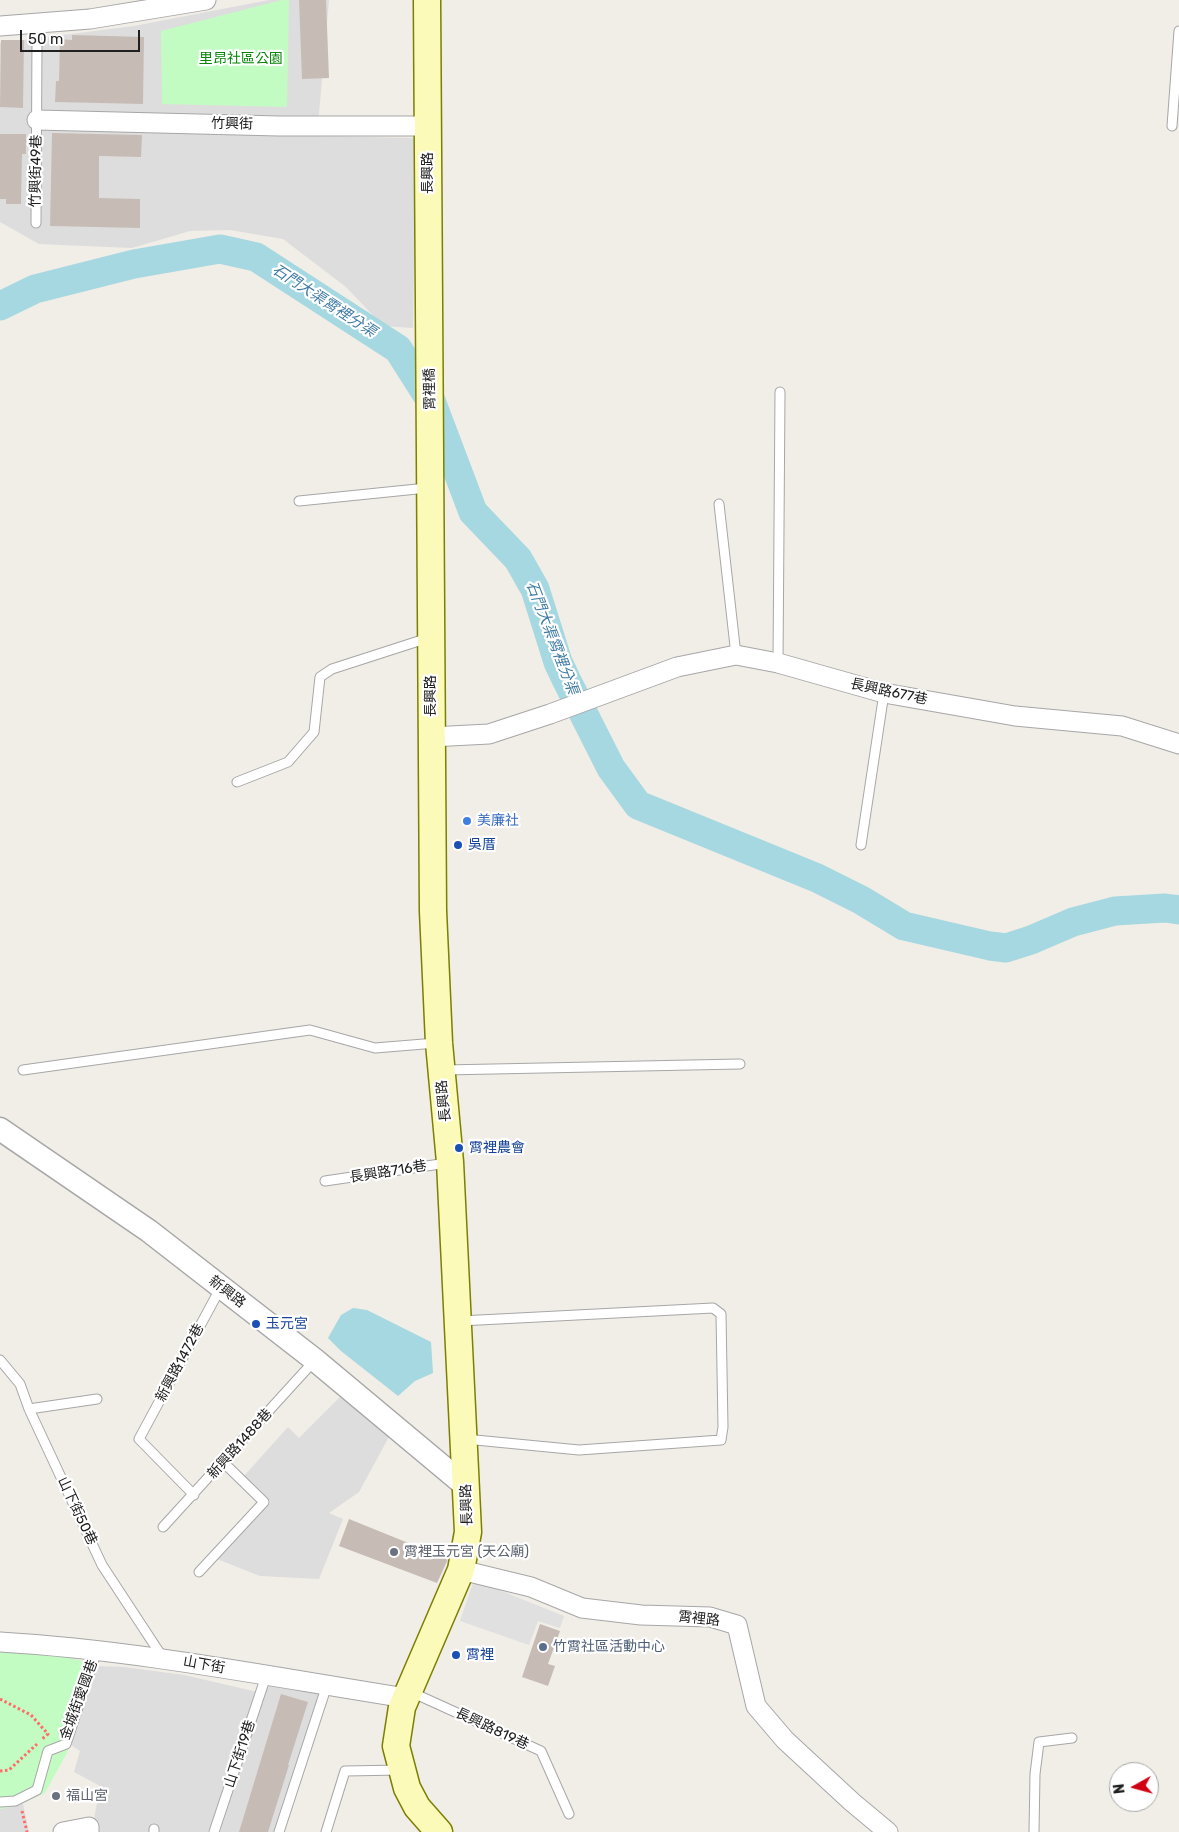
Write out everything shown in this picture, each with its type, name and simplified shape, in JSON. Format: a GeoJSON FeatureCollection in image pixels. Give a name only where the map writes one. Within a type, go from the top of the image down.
{"type":"FeatureCollection","features":[{"type":"Feature","properties":{"kind":"main road","name":"長興路"},"geometry":{"type":"LineString","coordinates":[[427,0],[429,345]]}},
{"type":"Feature","properties":{"kind":"main road","name":"霄裡橋"},"geometry":{"type":"LineString","coordinates":[[429,345],[431,434]]}},
{"type":"Feature","properties":{"kind":"main road","name":"長興路"},"geometry":{"type":"LineString","coordinates":[[431,434],[433,911],[439,1043],[450,1162],[468,1532],[461,1570],[402,1707],[396,1746],[407,1788],[417,1807],[440,1832]]}},
{"type":"Feature","properties":{"kind":"street"},"geometry":{"type":"LineString","coordinates":[[0,26],[90,19],[206,0]]}},
{"type":"Feature","properties":{"kind":"street","name":"竹興街"},"geometry":{"type":"LineString","coordinates":[[37,120],[428,126]]}},
{"type":"Feature","properties":{"kind":"street","name":"長興路677巷"},"geometry":{"type":"LineString","coordinates":[[431,737],[488,734],[604,695],[677,667],[736,655],[778,663],[884,693],[1015,716],[1122,726],[1179,744]]}},
{"type":"Feature","properties":{"kind":"street","name":"新興路"},"geometry":{"type":"LineString","coordinates":[[0,1129],[149,1231],[316,1360],[467,1487]]}},
{"type":"Feature","properties":{"kind":"street","name":"霄裡路"},"geometry":{"type":"LineString","coordinates":[[461,1570],[531,1587],[582,1608],[641,1615],[710,1617],[737,1625],[756,1706],[785,1740],[852,1802],[888,1832]]}},
{"type":"Feature","properties":{"kind":"street","name":"山下街"},"geometry":{"type":"LineString","coordinates":[[0,1642],[97,1650],[163,1658],[327,1686],[408,1694]]}},
{"type":"Feature","properties":{"kind":"street"},"geometry":{"type":"LineString","coordinates":[[63,1832],[89,1830]]}},
{"type":"Feature","properties":{"kind":"lane"},"geometry":{"type":"LineString","coordinates":[[1172,126],[1179,30]]}},
{"type":"Feature","properties":{"kind":"lane","name":"竹興街49巷"},"geometry":{"type":"LineString","coordinates":[[36,223],[37,40]]}},
{"type":"Feature","properties":{"kind":"lane"},"geometry":{"type":"LineString","coordinates":[[778,663],[780,392]]}},
{"type":"Feature","properties":{"kind":"lane"},"geometry":{"type":"LineString","coordinates":[[299,501],[430,488]]}},
{"type":"Feature","properties":{"kind":"lane"},"geometry":{"type":"LineString","coordinates":[[719,504],[736,655]]}},
{"type":"Feature","properties":{"kind":"lane"},"geometry":{"type":"LineString","coordinates":[[237,782],[288,762],[314,732],[320,676],[332,668],[431,638]]}},
{"type":"Feature","properties":{"kind":"lane"},"geometry":{"type":"LineString","coordinates":[[861,845],[884,693]]}},
{"type":"Feature","properties":{"kind":"lane"},"geometry":{"type":"LineString","coordinates":[[22,1070],[310,1030],[374,1048],[439,1043]]}},
{"type":"Feature","properties":{"kind":"lane"},"geometry":{"type":"LineString","coordinates":[[441,1070],[740,1064]]}},
{"type":"Feature","properties":{"kind":"lane","name":"長興路716巷"},"geometry":{"type":"LineString","coordinates":[[326,1181],[450,1162]]}},
{"type":"Feature","properties":{"kind":"lane","name":"新興路1472巷"},"geometry":{"type":"LineString","coordinates":[[194,1495],[139,1439],[221,1287]]}},
{"type":"Feature","properties":{"kind":"lane"},"geometry":{"type":"LineString","coordinates":[[457,1321],[713,1308],[721,1314],[723,1427],[721,1440],[579,1450],[464,1439]]}},
{"type":"Feature","properties":{"kind":"lane","name":"山下街50巷"},"geometry":{"type":"LineString","coordinates":[[0,1360],[20,1384],[29,1409],[102,1565],[163,1658]]}},
{"type":"Feature","properties":{"kind":"lane","name":"新興路1488巷"},"geometry":{"type":"LineString","coordinates":[[163,1527],[316,1360]]}},
{"type":"Feature","properties":{"kind":"lane"},"geometry":{"type":"LineString","coordinates":[[29,1409],[97,1399]]}},
{"type":"Feature","properties":{"kind":"lane"},"geometry":{"type":"LineString","coordinates":[[199,1572],[264,1502],[224,1462]]}},
{"type":"Feature","properties":{"kind":"lane","name":"金城街愛國巷"},"geometry":{"type":"LineString","coordinates":[[0,1802],[19,1799],[37,1790],[48,1751],[66,1744],[97,1650]]}},
{"type":"Feature","properties":{"kind":"lane","name":"山下街19巷"},"geometry":{"type":"LineString","coordinates":[[214,1832],[266,1676]]}},
{"type":"Feature","properties":{"kind":"lane"},"geometry":{"type":"LineString","coordinates":[[279,1832],[327,1686]]}},
{"type":"Feature","properties":{"kind":"lane","name":"長興路819巷"},"geometry":{"type":"LineString","coordinates":[[408,1694],[541,1751],[568,1814]]}},
{"type":"Feature","properties":{"kind":"lane"},"geometry":{"type":"LineString","coordinates":[[1034,1832],[1035,1774],[1039,1742],[1072,1738]]}},
{"type":"Feature","properties":{"kind":"lane"},"geometry":{"type":"LineString","coordinates":[[326,1832],[344,1771],[401,1770]]}},
{"type":"Feature","properties":{"kind":"path"},"geometry":{"type":"LineString","coordinates":[[0,1699],[31,1715],[48,1734],[9,1770],[0,1771]]}},
{"type":"Feature","properties":{"kind":"path"},"geometry":{"type":"LineString","coordinates":[[19,1799],[27,1832]]}},
{"type":"Feature","properties":{"kind":"shaded area"},"geometry":{"type":"Polygon","coordinates":[[[269,0],[329,0],[317,136],[416,138],[413,328],[383,326],[346,287],[283,239],[230,230],[190,231],[132,248],[39,244],[0,222],[0,43],[134,26],[269,0]]]}},
{"type":"Feature","properties":{"kind":"shaded area"},"geometry":{"type":"Polygon","coordinates":[[[340,1397],[390,1435],[359,1492],[329,1513],[343,1519],[319,1579],[260,1576],[217,1559],[271,1502],[244,1476],[288,1427],[299,1438],[340,1397]]]}},
{"type":"Feature","properties":{"kind":"shaded area"},"geometry":{"type":"Polygon","coordinates":[[[474,1580],[564,1616],[560,1628],[538,1621],[529,1645],[460,1621],[474,1580]]]}},
{"type":"Feature","properties":{"kind":"shaded area"},"geometry":{"type":"Polygon","coordinates":[[[93,1666],[124,1667],[184,1675],[262,1693],[208,1832],[82,1832],[92,1830],[100,1786],[74,1772],[80,1751],[71,1745],[93,1666]]]}},
{"type":"Feature","properties":{"kind":"shaded area"},"geometry":{"type":"Polygon","coordinates":[[[269,1680],[322,1689],[277,1832],[220,1832],[269,1680]]]}},
{"type":"Feature","properties":{"kind":"shaded area"},"geometry":{"type":"Polygon","coordinates":[[[23,1804],[29,1832],[0,1832],[0,1809],[23,1804]]]}},
{"type":"Feature","properties":{"kind":"green space","name":"里昂社區公園"},"geometry":{"type":"Polygon","coordinates":[[[282,0],[289,0],[287,107],[162,104],[161,31],[282,0]]]}},
{"type":"Feature","properties":{"kind":"green space"},"geometry":{"type":"Polygon","coordinates":[[[0,1652],[62,1656],[95,1664],[70,1747],[45,1793],[21,1804],[0,1809],[0,1652]]]}},
{"type":"Feature","properties":{"kind":"water"},"geometry":{"type":"Polygon","coordinates":[[[353,1308],[367,1310],[431,1342],[433,1373],[415,1381],[398,1396],[341,1351],[328,1338],[341,1315],[353,1308]]]}},
{"type":"Feature","properties":{"kind":"building"},"geometry":{"type":"Polygon","coordinates":[[[299,0],[326,0],[329,78],[302,79],[299,0]]]}},
{"type":"Feature","properties":{"kind":"building"},"geometry":{"type":"Polygon","coordinates":[[[72,35],[144,37],[143,104],[55,102],[56,81],[59,81],[60,39],[72,40],[72,35]]]}},
{"type":"Feature","properties":{"kind":"building"},"geometry":{"type":"Polygon","coordinates":[[[1,40],[24,40],[23,108],[0,107],[1,40]]]}},
{"type":"Feature","properties":{"kind":"building"},"geometry":{"type":"Polygon","coordinates":[[[52,133],[142,135],[141,157],[99,156],[99,198],[140,199],[140,228],[50,226],[52,133]]]}},
{"type":"Feature","properties":{"kind":"building"},"geometry":{"type":"Polygon","coordinates":[[[0,134],[26,134],[26,154],[22,154],[21,204],[6,204],[6,199],[0,199],[0,134]]]}},
{"type":"Feature","properties":{"kind":"building","name":"霄裡玉元宮 (天公廟)"},"geometry":{"type":"Polygon","coordinates":[[[349,1519],[448,1559],[437,1583],[339,1546],[349,1519]]]}},
{"type":"Feature","properties":{"kind":"building","name":"竹霄社區活動中心"},"geometry":{"type":"Polygon","coordinates":[[[540,1624],[560,1631],[548,1664],[555,1666],[548,1686],[522,1677],[540,1624]]]}},
{"type":"Feature","properties":{"kind":"building"},"geometry":{"type":"Polygon","coordinates":[[[281,1694],[308,1702],[289,1765],[268,1832],[239,1832],[281,1694]]]}},
{"type":"Feature","properties":{"kind":"waterway","name":"石門大渠霄裡分渠"},"geometry":{"type":"LineString","coordinates":[[0,306],[35,289],[134,264],[220,249],[256,257],[398,349],[431,401],[473,512],[518,559],[535,589],[558,662],[566,679],[611,768],[638,805],[817,878],[861,900],[904,926],[990,946],[1006,948],[1031,940],[1073,922],[1115,911],[1165,908],[1179,910]]}},
{"type":"Feature","properties":{"kind":"place","name":"美廉社"},"geometry":{"type":"Point","coordinates":[467,821]}},
{"type":"Feature","properties":{"kind":"place","name":"吳厝"},"geometry":{"type":"Point","coordinates":[458,845]}},
{"type":"Feature","properties":{"kind":"place","name":"霄裡農會"},"geometry":{"type":"Point","coordinates":[459,1148]}},
{"type":"Feature","properties":{"kind":"place","name":"玉元宮"},"geometry":{"type":"Point","coordinates":[256,1324]}},
{"type":"Feature","properties":{"kind":"place","name":"霄裡玉元宮 (天公廟)"},"geometry":{"type":"Point","coordinates":[394,1552]}},
{"type":"Feature","properties":{"kind":"place","name":"竹霄社區活動中心"},"geometry":{"type":"Point","coordinates":[543,1647]}},
{"type":"Feature","properties":{"kind":"place","name":"霄裡"},"geometry":{"type":"Point","coordinates":[456,1655]}},
{"type":"Feature","properties":{"kind":"place","name":"福山宮"},"geometry":{"type":"Point","coordinates":[56,1796]}}]}
